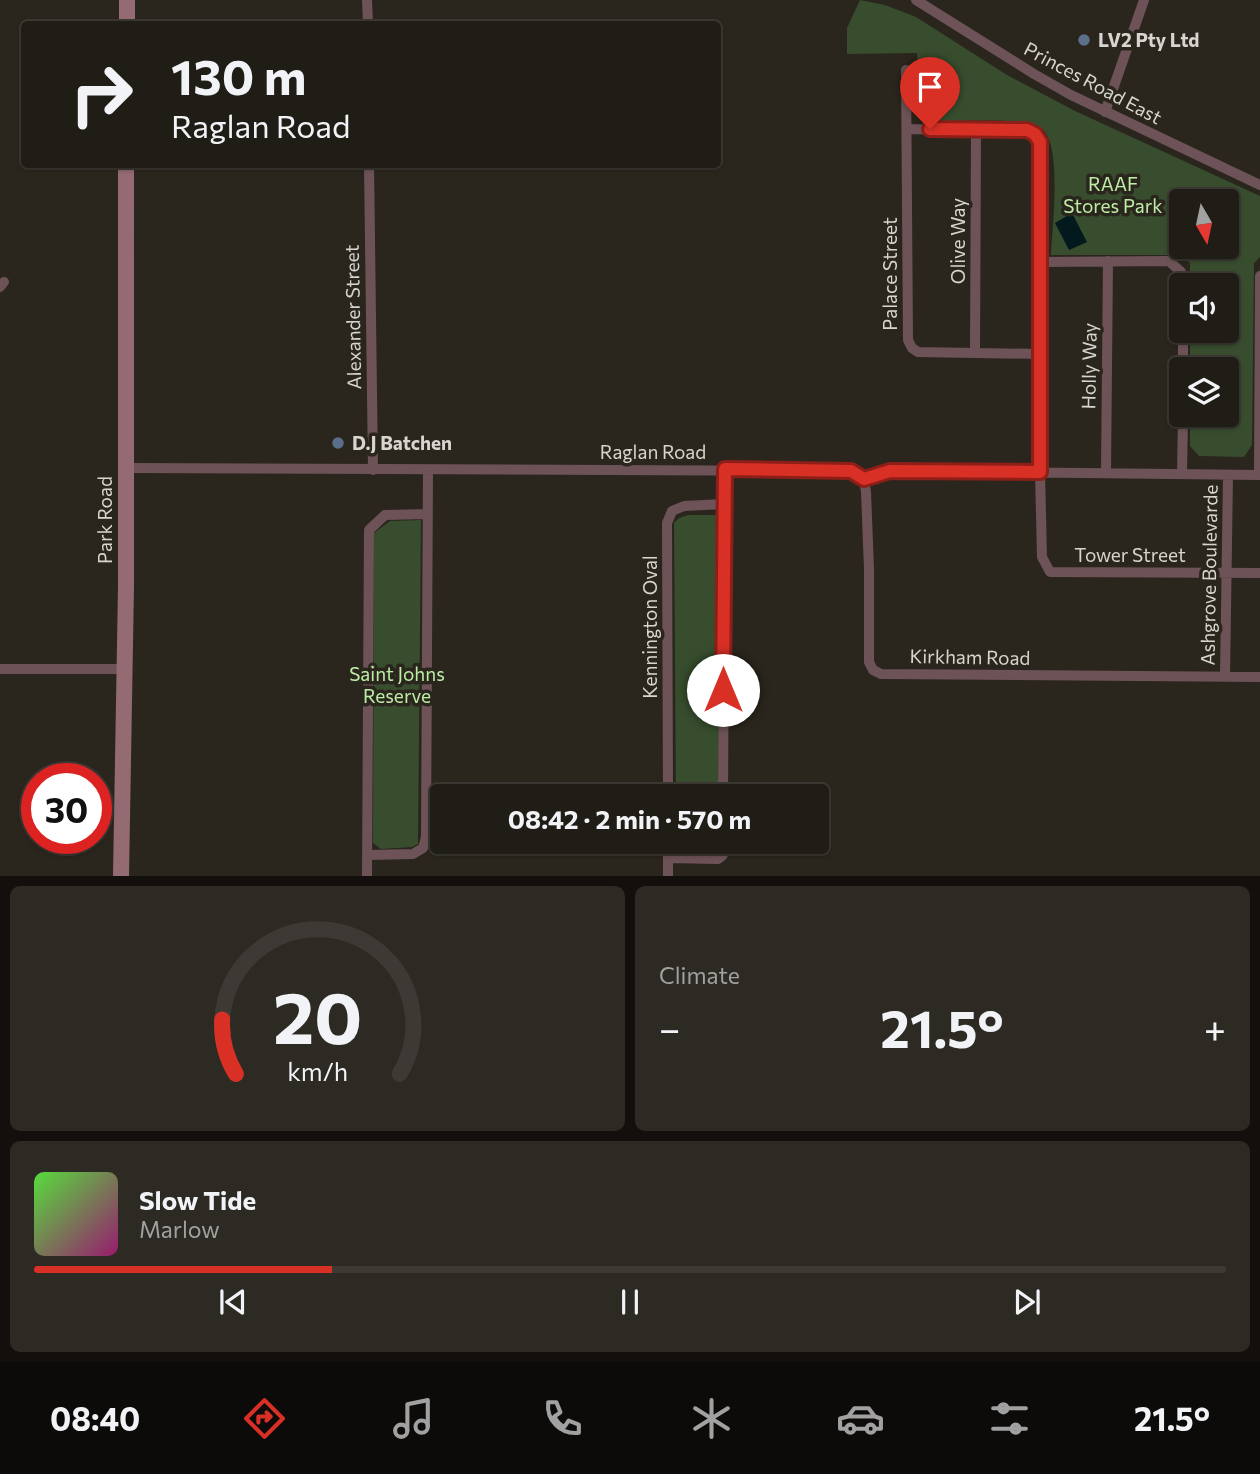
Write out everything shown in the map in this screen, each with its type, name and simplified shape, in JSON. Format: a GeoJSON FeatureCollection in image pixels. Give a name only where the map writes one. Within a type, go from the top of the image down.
{"type":"FeatureCollection","features":[{"type":"Feature","properties":{"kind":"main road"},"geometry":{"type":"LineString","coordinates":[[127,0],[127,21]]}},
{"type":"Feature","properties":{"kind":"main road","name":"Park Road"},"geometry":{"type":"LineString","coordinates":[[121,876],[126,468],[126,168]]}},
{"type":"Feature","properties":{"kind":"street"},"geometry":{"type":"LineString","coordinates":[[367,0],[368,21]]}},
{"type":"Feature","properties":{"kind":"street","name":"Princes Road East"},"geometry":{"type":"LineString","coordinates":[[916,0],[1034,74],[1260,185]]}},
{"type":"Feature","properties":{"kind":"street"},"geometry":{"type":"LineString","coordinates":[[1105,111],[1144,0]]}},
{"type":"Feature","properties":{"kind":"street","name":"Palace Street"},"geometry":{"type":"LineString","coordinates":[[906,70],[908,340],[918,352],[1040,354]]}},
{"type":"Feature","properties":{"kind":"street"},"geometry":{"type":"LineString","coordinates":[[907,129],[1027,130],[1035,134],[1040,142],[1040,472]]}},
{"type":"Feature","properties":{"kind":"street","name":"Olive Way"},"geometry":{"type":"LineString","coordinates":[[975,353],[976,130]]}},
{"type":"Feature","properties":{"kind":"street","name":"Alexander Street"},"geometry":{"type":"LineString","coordinates":[[369,168],[373,470]]}},
{"type":"Feature","properties":{"kind":"street","name":"Holly Way"},"geometry":{"type":"LineString","coordinates":[[1105,472],[1108,261]]}},
{"type":"Feature","properties":{"kind":"street"},"geometry":{"type":"LineString","coordinates":[[1040,262],[1169,261],[1181,273]]}},
{"type":"Feature","properties":{"kind":"street"},"geometry":{"type":"LineString","coordinates":[[1259,475],[1260,276]]}},
{"type":"Feature","properties":{"kind":"street"},"geometry":{"type":"LineString","coordinates":[[1182,474],[1183,427]]}},
{"type":"Feature","properties":{"kind":"street","name":"Raglan Road"},"geometry":{"type":"LineString","coordinates":[[126,468],[428,471],[725,469],[851,471],[864,479],[890,471],[1259,475]]}},
{"type":"Feature","properties":{"kind":"street"},"geometry":{"type":"LineString","coordinates":[[723,784],[725,469]]}},
{"type":"Feature","properties":{"kind":"street"},"geometry":{"type":"LineString","coordinates":[[368,855],[413,854],[423,848],[426,837],[428,471]]}},
{"type":"Feature","properties":{"kind":"street","name":"Tower Street"},"geometry":{"type":"LineString","coordinates":[[1040,472],[1042,557],[1051,572],[1227,573]]}},
{"type":"Feature","properties":{"kind":"street","name":"Ashgrove Boulevarde"},"geometry":{"type":"LineString","coordinates":[[1225,677],[1228,475]]}},
{"type":"Feature","properties":{"kind":"street","name":"Kirkham Road"},"geometry":{"type":"LineString","coordinates":[[864,479],[869,569],[869,662],[873,670],[881,674],[1260,677]]}},
{"type":"Feature","properties":{"kind":"street","name":"Kennington Oval"},"geometry":{"type":"LineString","coordinates":[[668,784],[667,523],[672,511],[684,506],[724,504]]}},
{"type":"Feature","properties":{"kind":"street"},"geometry":{"type":"LineString","coordinates":[[367,876],[369,530],[385,515],[428,514]]}},
{"type":"Feature","properties":{"kind":"street"},"geometry":{"type":"LineString","coordinates":[[1227,573],[1260,573]]}},
{"type":"Feature","properties":{"kind":"street"},"geometry":{"type":"LineString","coordinates":[[0,668],[124,668]]}},
{"type":"Feature","properties":{"kind":"street"},"geometry":{"type":"LineString","coordinates":[[668,854],[668,876]]}},
{"type":"Feature","properties":{"kind":"street"},"geometry":{"type":"LineString","coordinates":[[668,858],[718,859],[723,854]]}},
{"type":"Feature","properties":{"kind":"green space","name":"RAAF Stores Park"},"geometry":{"type":"Polygon","coordinates":[[[860,0],[885,5],[916,17],[1007,75],[1075,111],[1260,196],[1260,257],[1254,263],[1252,445],[1244,457],[1199,456],[1190,446],[1190,427],[1239,427],[1239,357],[1190,357],[1190,343],[1239,343],[1239,273],[1190,273],[1190,263],[1186,259],[1239,259],[1239,189],[1169,189],[1169,255],[1051,255],[1054,168],[1048,137],[1041,128],[1032,124],[1002,121],[922,122],[917,53],[847,54],[847,28],[860,0]]]}},
{"type":"Feature","properties":{"kind":"green space"},"geometry":{"type":"Polygon","coordinates":[[[688,515],[716,515],[720,519],[718,784],[676,784],[674,523],[688,515]]]}},
{"type":"Feature","properties":{"kind":"green space","name":"Saint Johns Reserve"},"geometry":{"type":"Polygon","coordinates":[[[421,520],[418,844],[412,847],[381,849],[373,843],[374,533],[390,521],[421,520]]]}},
{"type":"Feature","properties":{"kind":"water"},"geometry":{"type":"Polygon","coordinates":[[[1072,213],[1087,242],[1069,250],[1055,223],[1072,213]]]}},
{"type":"Feature","properties":{"kind":"place","name":"LV2 Pty Ltd"},"geometry":{"type":"Point","coordinates":[1084,40]}},
{"type":"Feature","properties":{"kind":"place","name":"D.J Batchen"},"geometry":{"type":"Point","coordinates":[338,443]}},
{"type":"Feature","properties":{"kind":"route"},"geometry":{"type":"LineString","coordinates":[[723,690],[725,469],[851,471],[864,479],[890,471],[1040,472],[1040,142],[1035,134],[1027,130],[930,129]]}}]}
